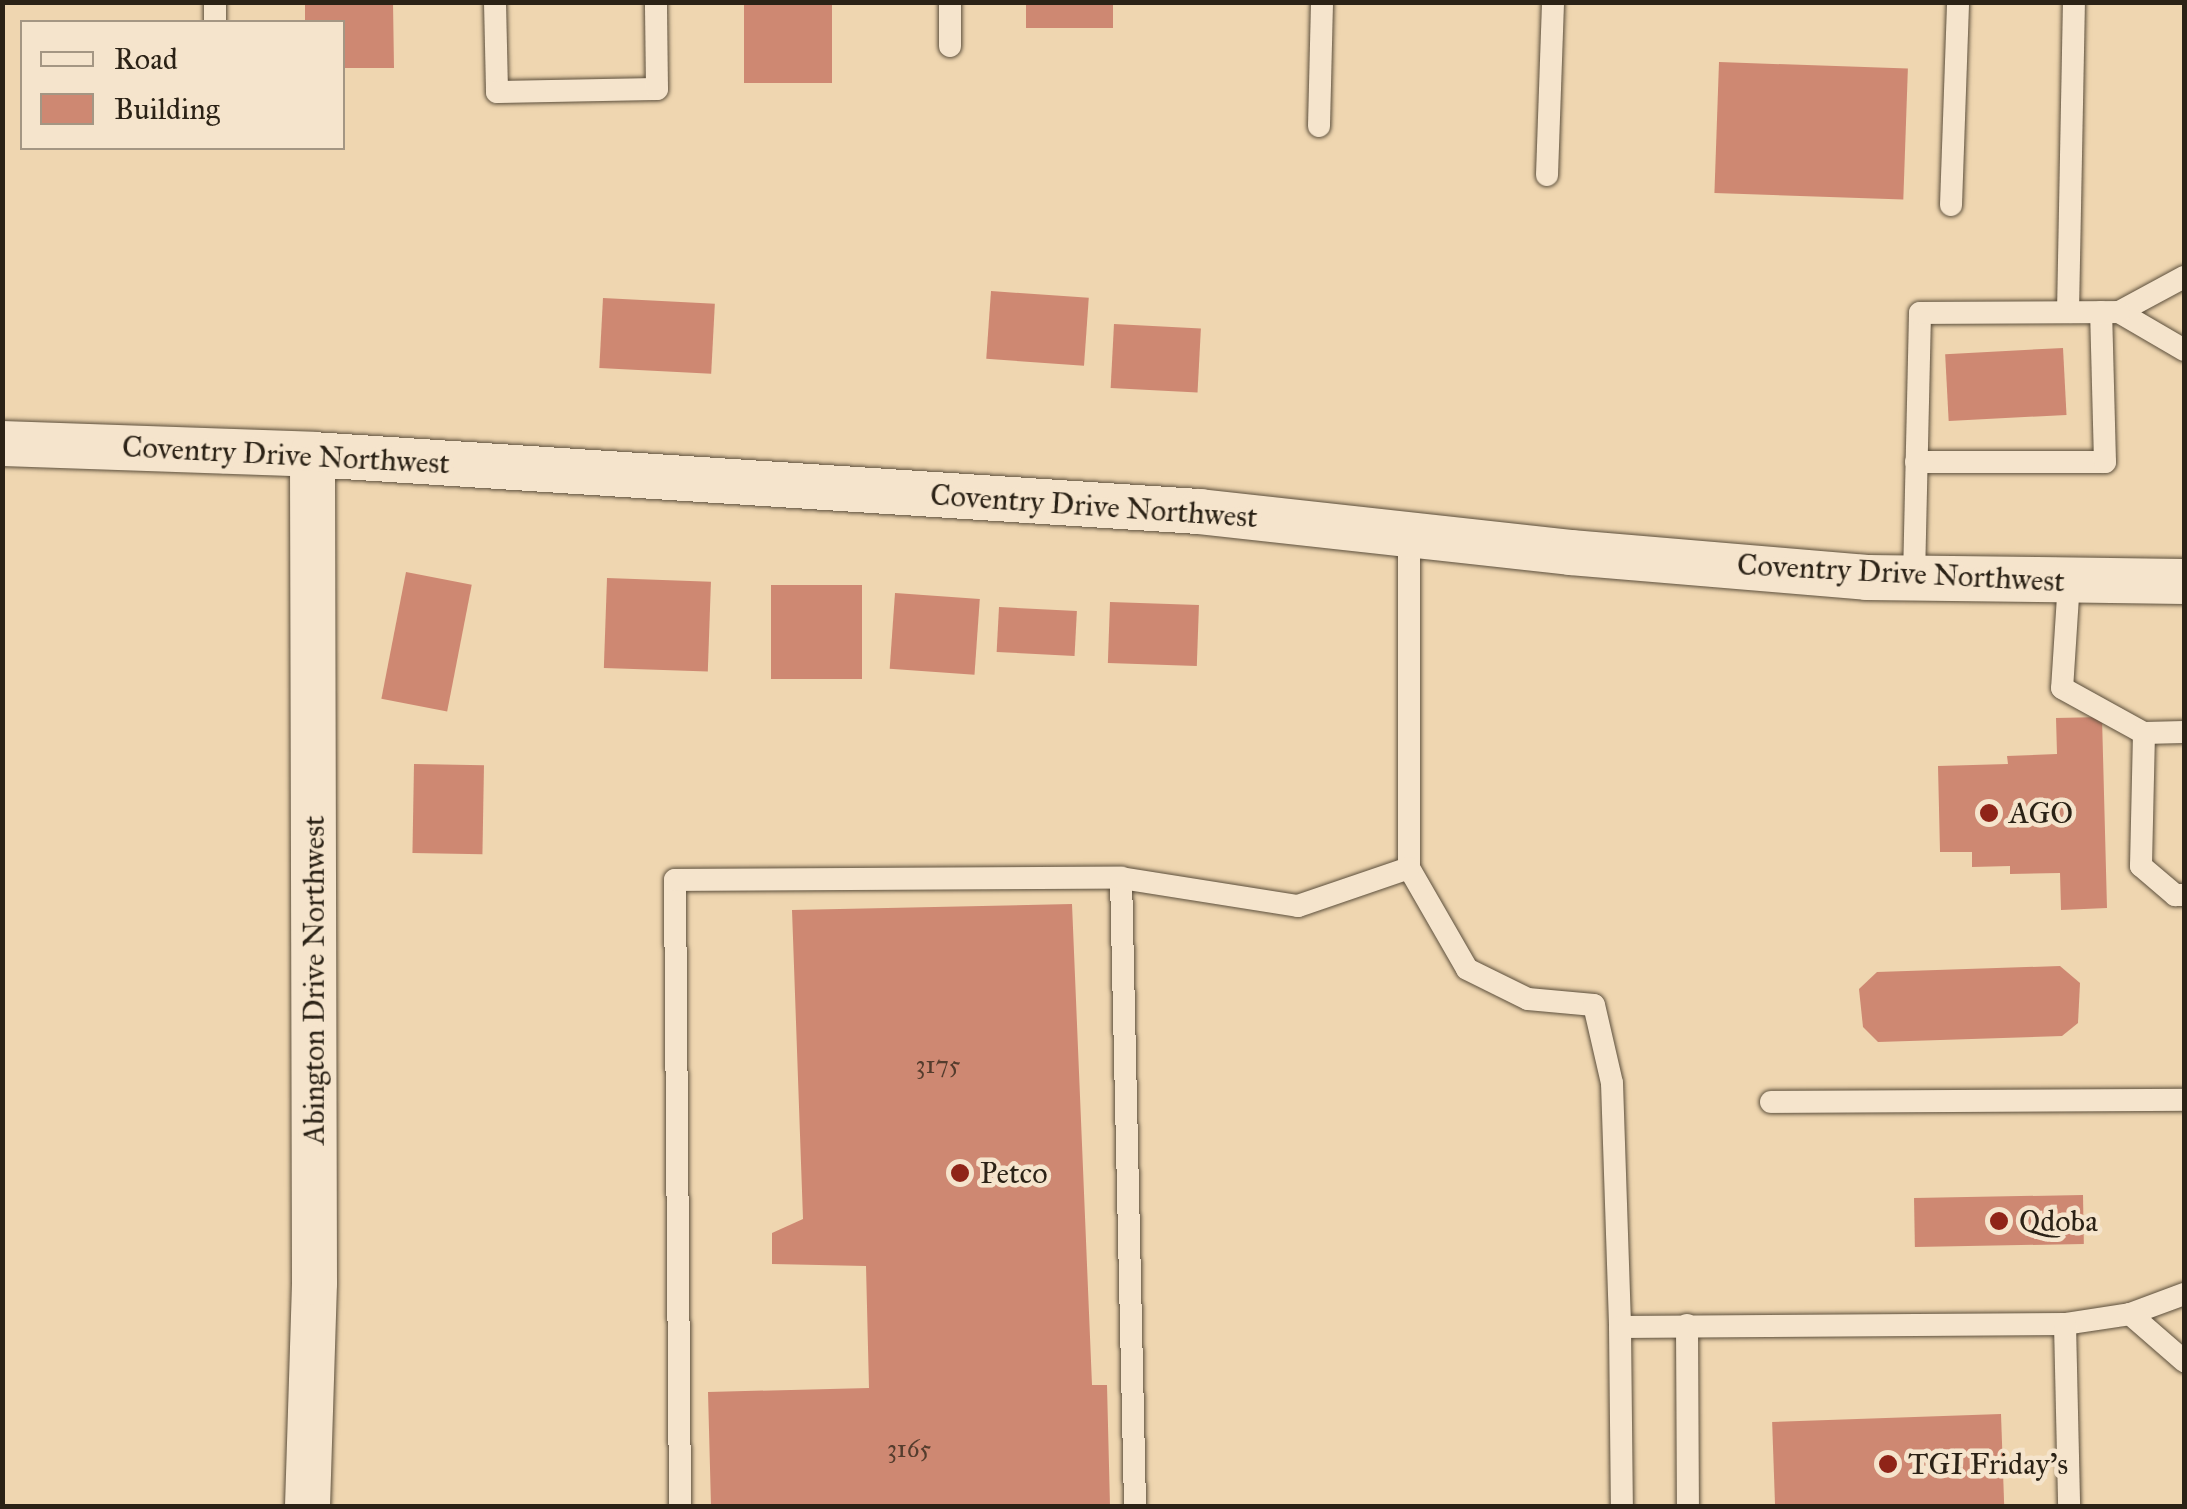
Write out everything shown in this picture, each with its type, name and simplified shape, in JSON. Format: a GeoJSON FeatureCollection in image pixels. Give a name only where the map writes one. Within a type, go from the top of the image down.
{"type":"FeatureCollection","features":[{"type":"Feature","properties":{"kind":"street","name":"Coventry Drive Northwest"},"geometry":{"type":"LineString","coordinates":[[2,443],[312,454],[1199,511],[1570,552],[1914,578],[2184,581]]}},
{"type":"Feature","properties":{"kind":"street","name":"Abington Drive Northwest"},"geometry":{"type":"LineString","coordinates":[[307,1506],[314,1282],[312,454]]}},
{"type":"Feature","properties":{"kind":"lane"},"geometry":{"type":"LineString","coordinates":[[495,2],[497,92],[657,90],[656,2]]}},
{"type":"Feature","properties":{"kind":"lane"},"geometry":{"type":"LineString","coordinates":[[950,2],[950,46]]}},
{"type":"Feature","properties":{"kind":"lane"},"geometry":{"type":"LineString","coordinates":[[1320,126],[1322,2]]}},
{"type":"Feature","properties":{"kind":"lane"},"geometry":{"type":"LineString","coordinates":[[1547,175],[1553,2]]}},
{"type":"Feature","properties":{"kind":"lane"},"geometry":{"type":"LineString","coordinates":[[1951,205],[1958,2]]}},
{"type":"Feature","properties":{"kind":"lane"},"geometry":{"type":"LineString","coordinates":[[2068,312],[2074,2]]}},
{"type":"Feature","properties":{"kind":"lane"},"geometry":{"type":"LineString","coordinates":[[1914,578],[1920,313],[2110,312],[2184,277]]}},
{"type":"Feature","properties":{"kind":"lane"},"geometry":{"type":"LineString","coordinates":[[2110,312],[2184,350]]}},
{"type":"Feature","properties":{"kind":"lane"},"geometry":{"type":"LineString","coordinates":[[1916,462],[2105,462],[2110,312]]}},
{"type":"Feature","properties":{"kind":"lane"},"geometry":{"type":"LineString","coordinates":[[1409,535],[1409,868],[1467,969],[1528,999],[1594,1005],[1612,1083],[1622,1506]]}},
{"type":"Feature","properties":{"kind":"lane"},"geometry":{"type":"LineString","coordinates":[[2069,581],[2062,688],[2144,733],[2184,732]]}},
{"type":"Feature","properties":{"kind":"lane"},"geometry":{"type":"LineString","coordinates":[[2144,733],[2141,866],[2175,894],[2184,894]]}},
{"type":"Feature","properties":{"kind":"lane"},"geometry":{"type":"LineString","coordinates":[[680,1506],[675,880],[1121,878],[1298,906],[1409,868]]}},
{"type":"Feature","properties":{"kind":"lane"},"geometry":{"type":"LineString","coordinates":[[1121,878],[1135,1506]]}},
{"type":"Feature","properties":{"kind":"lane"},"geometry":{"type":"LineString","coordinates":[[1771,1102],[2184,1100]]}},
{"type":"Feature","properties":{"kind":"lane"},"geometry":{"type":"LineString","coordinates":[[1620,1327],[2065,1324],[2130,1314],[2184,1294]]}},
{"type":"Feature","properties":{"kind":"lane"},"geometry":{"type":"LineString","coordinates":[[2130,1314],[2184,1361]]}},
{"type":"Feature","properties":{"kind":"lane"},"geometry":{"type":"LineString","coordinates":[[2065,1324],[2069,1506]]}},
{"type":"Feature","properties":{"kind":"lane"},"geometry":{"type":"LineString","coordinates":[[1687,1325],[1688,1506]]}},
{"type":"Feature","properties":{"kind":"building"},"geometry":{"type":"Polygon","coordinates":[[[305,2],[393,2],[394,68],[345,68],[345,20],[305,20],[305,2]]]}},
{"type":"Feature","properties":{"kind":"building"},"geometry":{"type":"Polygon","coordinates":[[[744,2],[832,2],[832,83],[744,83],[744,2]]]}},
{"type":"Feature","properties":{"kind":"building"},"geometry":{"type":"Polygon","coordinates":[[[1026,2],[1113,2],[1113,28],[1026,28],[1026,2]]]}},
{"type":"Feature","properties":{"kind":"building"},"geometry":{"type":"Polygon","coordinates":[[[1719,62],[1908,69],[1903,200],[1714,193],[1719,62]]]}},
{"type":"Feature","properties":{"kind":"building"},"geometry":{"type":"Polygon","coordinates":[[[991,291],[1089,298],[1084,366],[986,359],[991,291]]]}},
{"type":"Feature","properties":{"kind":"building"},"geometry":{"type":"Polygon","coordinates":[[[603,298],[715,304],[711,374],[599,368],[603,298]]]}},
{"type":"Feature","properties":{"kind":"building"},"geometry":{"type":"Polygon","coordinates":[[[1114,324],[1201,329],[1198,392],[1111,388],[1114,324]]]}},
{"type":"Feature","properties":{"kind":"building"},"geometry":{"type":"Polygon","coordinates":[[[2063,348],[2067,415],[1949,421],[1945,354],[2063,348]]]}},
{"type":"Feature","properties":{"kind":"building"},"geometry":{"type":"Polygon","coordinates":[[[406,572],[472,585],[447,711],[381,699],[406,572]]]}},
{"type":"Feature","properties":{"kind":"building"},"geometry":{"type":"Polygon","coordinates":[[[607,578],[711,582],[708,672],[604,668],[607,578]]]}},
{"type":"Feature","properties":{"kind":"building"},"geometry":{"type":"Polygon","coordinates":[[[771,585],[862,585],[862,679],[771,679],[771,585]]]}},
{"type":"Feature","properties":{"kind":"building"},"geometry":{"type":"Polygon","coordinates":[[[895,593],[980,599],[974,675],[890,669],[895,593]]]}},
{"type":"Feature","properties":{"kind":"building"},"geometry":{"type":"Polygon","coordinates":[[[1110,602],[1199,605],[1197,666],[1108,663],[1110,602]]]}},
{"type":"Feature","properties":{"kind":"building"},"geometry":{"type":"Polygon","coordinates":[[[999,607],[1077,611],[1075,656],[997,652],[999,607]]]}},
{"type":"Feature","properties":{"kind":"building"},"geometry":{"type":"Polygon","coordinates":[[[2102,717],[2107,908],[2061,910],[2060,873],[2010,874],[2010,866],[1972,867],[1972,852],[1940,852],[1938,766],[2008,764],[2007,756],[2057,754],[2056,718],[2102,717]]]}},
{"type":"Feature","properties":{"kind":"building"},"geometry":{"type":"Polygon","coordinates":[[[414,764],[484,765],[482,854],[412,853],[414,764]]]}},
{"type":"Feature","properties":{"kind":"building"},"geometry":{"type":"Polygon","coordinates":[[[1072,904],[1092,1385],[1107,1385],[1110,1506],[711,1506],[708,1392],[869,1388],[866,1266],[772,1264],[772,1233],[803,1219],[792,910],[1072,904]]]}},
{"type":"Feature","properties":{"kind":"building"},"geometry":{"type":"Polygon","coordinates":[[[2060,966],[2080,983],[2078,1023],[2062,1036],[1878,1042],[1863,1027],[1859,989],[1877,972],[2060,966]]]}},
{"type":"Feature","properties":{"kind":"building","name":"Qdoba"},"geometry":{"type":"Polygon","coordinates":[[[2083,1195],[2084,1244],[1915,1247],[1914,1198],[2083,1195]]]}},
{"type":"Feature","properties":{"kind":"building","name":"TGI Friday's"},"geometry":{"type":"Polygon","coordinates":[[[2001,1414],[2004,1506],[1775,1506],[1772,1422],[2001,1414]]]}},
{"type":"Feature","properties":{"kind":"place","name":"AGO"},"geometry":{"type":"Point","coordinates":[1989,813]}},
{"type":"Feature","properties":{"kind":"place","name":"Petco"},"geometry":{"type":"Point","coordinates":[960,1173]}},
{"type":"Feature","properties":{"kind":"place","name":"Qdoba"},"geometry":{"type":"Point","coordinates":[1999,1221]}},
{"type":"Feature","properties":{"kind":"place","name":"TGI Friday's"},"geometry":{"type":"Point","coordinates":[1888,1464]}}]}
